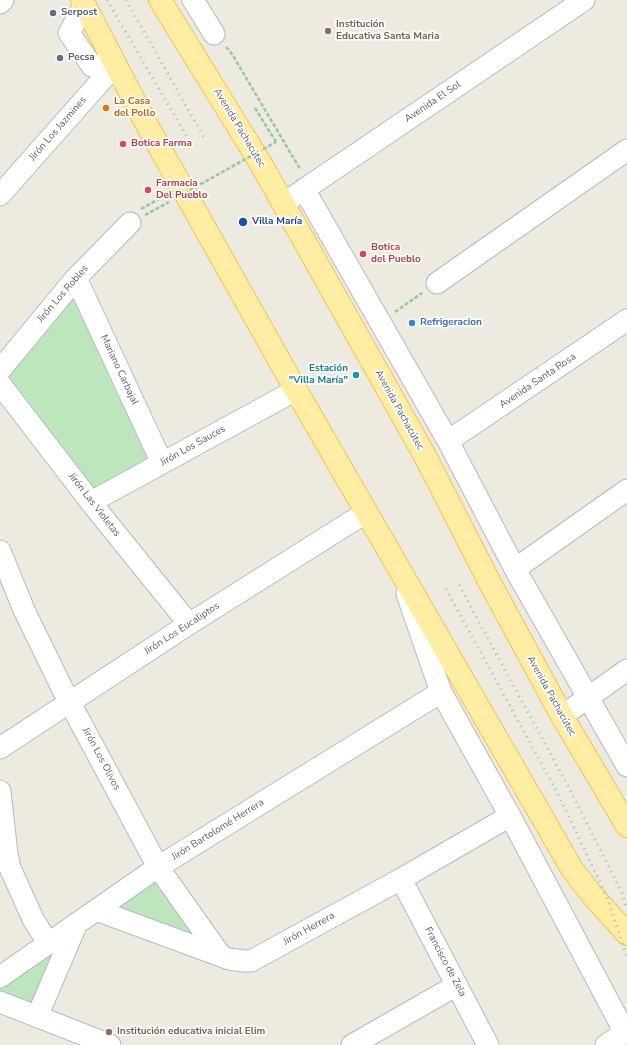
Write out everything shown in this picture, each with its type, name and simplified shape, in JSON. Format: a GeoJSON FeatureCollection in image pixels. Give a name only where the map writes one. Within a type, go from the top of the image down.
{"type":"FeatureCollection","features":[{"type":"Feature","properties":{"kind":"main road","name":"Avenida Pachacútec"},"geometry":{"type":"LineString","coordinates":[[160,0],[249,145],[283,204],[425,456],[491,584],[562,716],[627,826]]}},
{"type":"Feature","properties":{"kind":"main road"},"geometry":{"type":"LineString","coordinates":[[83,2],[148,127],[365,513],[572,869],[593,896],[627,934]]}},
{"type":"Feature","properties":{"kind":"street"},"geometry":{"type":"LineString","coordinates":[[193,0],[214,34]]}},
{"type":"Feature","properties":{"kind":"street","name":"Avenida El Sol"},"geometry":{"type":"LineString","coordinates":[[283,204],[584,0]]}},
{"type":"Feature","properties":{"kind":"street","name":"Jirón Los Jazmines"},"geometry":{"type":"LineString","coordinates":[[0,195],[116,64]]}},
{"type":"Feature","properties":{"kind":"street"},"geometry":{"type":"LineString","coordinates":[[436,283],[627,150]]}},
{"type":"Feature","properties":{"kind":"street"},"geometry":{"type":"LineString","coordinates":[[307,187],[379,321],[448,441],[515,569],[627,766]]}},
{"type":"Feature","properties":{"kind":"street","name":"Jirón Los Robles"},"geometry":{"type":"LineString","coordinates":[[0,370],[76,278],[130,223]]}},
{"type":"Feature","properties":{"kind":"street","name":"Mariano Carbajal"},"geometry":{"type":"LineString","coordinates":[[76,278],[162,463]]}},
{"type":"Feature","properties":{"kind":"street","name":"Avenida Santa Rosa"},"geometry":{"type":"LineString","coordinates":[[448,441],[627,320]]}},
{"type":"Feature","properties":{"kind":"street","name":"Jirón Las Violetas"},"geometry":{"type":"LineString","coordinates":[[0,384],[91,502],[189,624]]}},
{"type":"Feature","properties":{"kind":"street","name":"Jirón Los Sauces"},"geometry":{"type":"LineString","coordinates":[[91,502],[296,390]]}},
{"type":"Feature","properties":{"kind":"street"},"geometry":{"type":"LineString","coordinates":[[515,569],[627,490]]}},
{"type":"Feature","properties":{"kind":"street","name":"Jirón Los Eucaliptos"},"geometry":{"type":"LineString","coordinates":[[0,748],[189,624],[365,513]]}},
{"type":"Feature","properties":{"kind":"street","name":"Jirón Los Olivos"},"geometry":{"type":"LineString","coordinates":[[0,551],[24,610],[62,688],[71,702],[158,867],[221,956]]}},
{"type":"Feature","properties":{"kind":"street"},"geometry":{"type":"LineString","coordinates":[[398,570],[441,692],[510,816],[621,1025],[613,1039]]}},
{"type":"Feature","properties":{"kind":"street"},"geometry":{"type":"LineString","coordinates":[[562,716],[627,670]]}},
{"type":"Feature","properties":{"kind":"street","name":"Jirón Bartolomé Herrera"},"geometry":{"type":"LineString","coordinates":[[0,977],[158,867],[441,692]]}},
{"type":"Feature","properties":{"kind":"street"},"geometry":{"type":"LineString","coordinates":[[0,791],[10,868],[33,919],[48,943]]}},
{"type":"Feature","properties":{"kind":"street","name":"Jirón Herrera"},"geometry":{"type":"LineString","coordinates":[[96,910],[221,956],[244,962],[251,961],[401,879],[510,816]]}},
{"type":"Feature","properties":{"kind":"street","name":"Francisco de Zela"},"geometry":{"type":"LineString","coordinates":[[401,879],[488,1045]]}},
{"type":"Feature","properties":{"kind":"street"},"geometry":{"type":"LineString","coordinates":[[37,1017],[77,923]]}},
{"type":"Feature","properties":{"kind":"street"},"geometry":{"type":"LineString","coordinates":[[352,1045],[457,985]]}},
{"type":"Feature","properties":{"kind":"street"},"geometry":{"type":"LineString","coordinates":[[0,1002],[110,1045]]}},
{"type":"Feature","properties":{"kind":"path"},"geometry":{"type":"LineString","coordinates":[[214,34],[232,54],[307,187]]}},
{"type":"Feature","properties":{"kind":"path"},"geometry":{"type":"LineString","coordinates":[[130,223],[276,142],[256,108]]}},
{"type":"Feature","properties":{"kind":"path"},"geometry":{"type":"LineString","coordinates":[[130,223],[133,214],[168,194]]}},
{"type":"Feature","properties":{"kind":"path"},"geometry":{"type":"LineString","coordinates":[[379,321],[389,316],[436,283]]}},
{"type":"Feature","properties":{"kind":"green space"},"geometry":{"type":"Polygon","coordinates":[[[74,289],[153,461],[94,492],[6,375],[74,289]]]}},
{"type":"Feature","properties":{"kind":"green space"},"geometry":{"type":"Polygon","coordinates":[[[153,881],[203,941],[117,908],[153,881]]]}},
{"type":"Feature","properties":{"kind":"green space"},"geometry":{"type":"Polygon","coordinates":[[[55,946],[34,1007],[0,990],[0,985],[55,946]]]}},
{"type":"Feature","properties":{"kind":"railway"},"geometry":{"type":"LineString","coordinates":[[107,0],[194,149]]}},
{"type":"Feature","properties":{"kind":"railway"},"geometry":{"type":"LineString","coordinates":[[126,0],[206,141]]}},
{"type":"Feature","properties":{"kind":"railway"},"geometry":{"type":"LineString","coordinates":[[459,585],[569,788],[622,893],[627,910]]}},
{"type":"Feature","properties":{"kind":"railway"},"geometry":{"type":"LineString","coordinates":[[446,589],[557,792],[607,897],[627,957]]}},
{"type":"Feature","properties":{"kind":"place","name":"Serpost"},"geometry":{"type":"Point","coordinates":[53,13]}},
{"type":"Feature","properties":{"kind":"place","name":"Institución Educativa Santa Maria"},"geometry":{"type":"Point","coordinates":[328,31]}},
{"type":"Feature","properties":{"kind":"place","name":"Pecsa"},"geometry":{"type":"Point","coordinates":[60,58]}},
{"type":"Feature","properties":{"kind":"place","name":"La Casa del Pollo"},"geometry":{"type":"Point","coordinates":[106,108]}},
{"type":"Feature","properties":{"kind":"place","name":"Botica Farma"},"geometry":{"type":"Point","coordinates":[123,144]}},
{"type":"Feature","properties":{"kind":"place","name":"Farmacia Del Pueblo"},"geometry":{"type":"Point","coordinates":[148,190]}},
{"type":"Feature","properties":{"kind":"place","name":"Villa María"},"geometry":{"type":"Point","coordinates":[243,222]}},
{"type":"Feature","properties":{"kind":"place","name":"Botica del Pueblo"},"geometry":{"type":"Point","coordinates":[363,254]}},
{"type":"Feature","properties":{"kind":"place","name":"Refrigeracion"},"geometry":{"type":"Point","coordinates":[412,323]}},
{"type":"Feature","properties":{"kind":"place","name":"Estación \"Villa María\""},"geometry":{"type":"Point","coordinates":[356,375]}},
{"type":"Feature","properties":{"kind":"place","name":"Institución educativa inicial Elim"},"geometry":{"type":"Point","coordinates":[109,1032]}}]}
